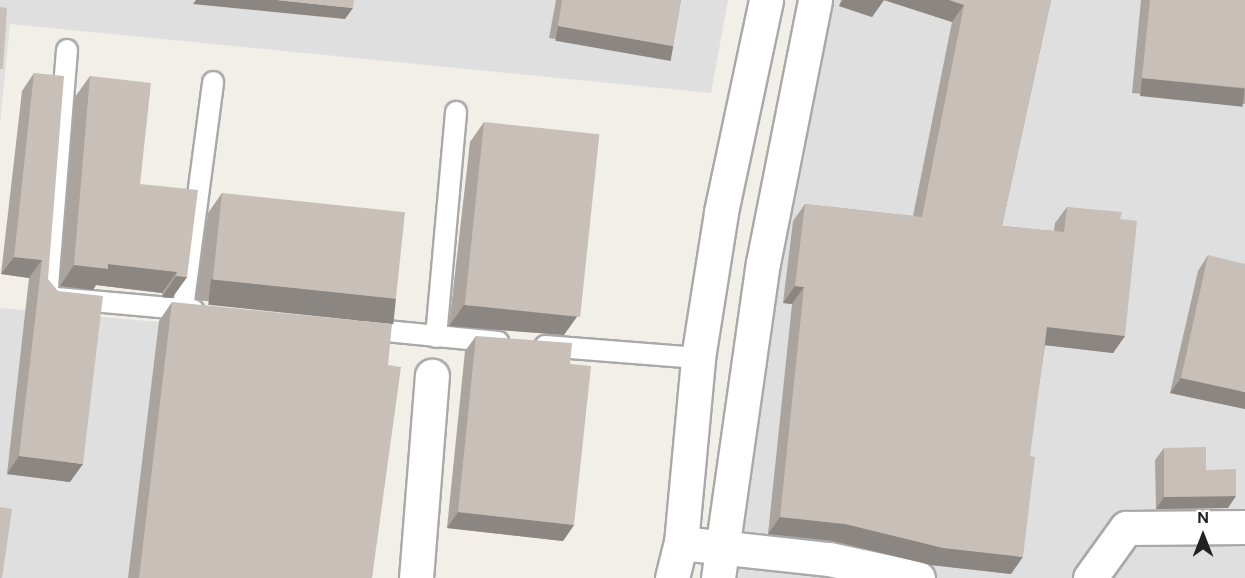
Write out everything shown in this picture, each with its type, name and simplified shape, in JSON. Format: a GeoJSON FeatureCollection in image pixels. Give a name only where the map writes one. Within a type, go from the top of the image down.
{"type":"FeatureCollection","features":[{"type":"Feature","properties":{"kind":"street"},"geometry":{"type":"LineString","coordinates":[[672,578],[681,543],[698,357],[721,212],[766,0]]}},
{"type":"Feature","properties":{"kind":"street"},"geometry":{"type":"LineString","coordinates":[[722,562],[763,263],[815,0]]}},
{"type":"Feature","properties":{"kind":"street"},"geometry":{"type":"LineString","coordinates":[[416,578],[432,376]]}},
{"type":"Feature","properties":{"kind":"street"},"geometry":{"type":"LineString","coordinates":[[1090,578],[1126,528],[1245,527]]}},
{"type":"Feature","properties":{"kind":"street"},"geometry":{"type":"LineString","coordinates":[[681,543],[722,562],[829,559],[918,578]]}},
{"type":"Feature","properties":{"kind":"lane"},"geometry":{"type":"LineString","coordinates":[[67,50],[47,297],[218,312]]}},
{"type":"Feature","properties":{"kind":"lane"},"geometry":{"type":"LineString","coordinates":[[183,308],[213,82]]}},
{"type":"Feature","properties":{"kind":"lane"},"geometry":{"type":"LineString","coordinates":[[436,337],[456,112]]}},
{"type":"Feature","properties":{"kind":"lane"},"geometry":{"type":"LineString","coordinates":[[344,327],[436,337],[698,357]]}},
{"type":"Feature","properties":{"kind":"shaded area"},"geometry":{"type":"Polygon","coordinates":[[[0,0],[728,0],[711,93],[10,24],[0,123],[0,0]]]}},
{"type":"Feature","properties":{"kind":"shaded area"},"geometry":{"type":"Polygon","coordinates":[[[822,0],[1245,0],[1245,578],[738,578],[781,214],[822,0]]]}},
{"type":"Feature","properties":{"kind":"shaded area"},"geometry":{"type":"Polygon","coordinates":[[[0,308],[261,331],[225,578],[0,578],[0,308]]]}},
{"type":"Feature","properties":{"kind":"building"},"geometry":{"type":"Polygon","coordinates":[[[277,0],[354,0],[353,8],[277,0]]]}},
{"type":"Feature","properties":{"kind":"building"},"geometry":{"type":"Polygon","coordinates":[[[562,0],[681,0],[673,46],[558,26],[562,0]]]}},
{"type":"Feature","properties":{"kind":"building"},"geometry":{"type":"Polygon","coordinates":[[[949,0],[1051,0],[1002,226],[1064,232],[1067,207],[1122,212],[1120,219],[1137,221],[1125,336],[1047,327],[1030,456],[1035,457],[1023,557],[943,548],[845,524],[780,517],[804,287],[795,286],[805,204],[922,217],[964,5],[949,0]]]}},
{"type":"Feature","properties":{"kind":"building"},"geometry":{"type":"Polygon","coordinates":[[[1150,0],[1245,0],[1245,88],[1142,78],[1150,0]]]}},
{"type":"Feature","properties":{"kind":"building"},"geometry":{"type":"Polygon","coordinates":[[[0,7],[7,8],[3,69],[0,69],[0,7]]]}},
{"type":"Feature","properties":{"kind":"building"},"geometry":{"type":"Polygon","coordinates":[[[34,73],[64,76],[48,279],[58,291],[103,296],[83,464],[19,456],[42,260],[14,257],[34,73]]]}},
{"type":"Feature","properties":{"kind":"building"},"geometry":{"type":"Polygon","coordinates":[[[90,76],[151,83],[140,184],[198,190],[187,277],[176,276],[177,272],[108,264],[108,269],[74,265],[90,76]]]}},
{"type":"Feature","properties":{"kind":"building"},"geometry":{"type":"Polygon","coordinates":[[[484,122],[599,134],[580,317],[465,305],[484,122]]]}},
{"type":"Feature","properties":{"kind":"building"},"geometry":{"type":"Polygon","coordinates":[[[222,193],[405,212],[396,299],[213,280],[222,193]]]}},
{"type":"Feature","properties":{"kind":"building"},"geometry":{"type":"Polygon","coordinates":[[[1208,255],[1245,264],[1245,392],[1181,378],[1208,255]]]}},
{"type":"Feature","properties":{"kind":"building"},"geometry":{"type":"Polygon","coordinates":[[[172,302],[392,324],[388,365],[401,367],[372,578],[139,578],[172,302]]]}},
{"type":"Feature","properties":{"kind":"building"},"geometry":{"type":"Polygon","coordinates":[[[476,336],[572,343],[570,364],[591,366],[574,525],[458,512],[476,336]]]}},
{"type":"Feature","properties":{"kind":"building"},"geometry":{"type":"Polygon","coordinates":[[[1206,447],[1206,470],[1236,469],[1236,496],[1164,497],[1164,448],[1206,447]]]}},
{"type":"Feature","properties":{"kind":"building"},"geometry":{"type":"Polygon","coordinates":[[[0,507],[12,509],[2,578],[0,578],[0,507]]]}}]}
